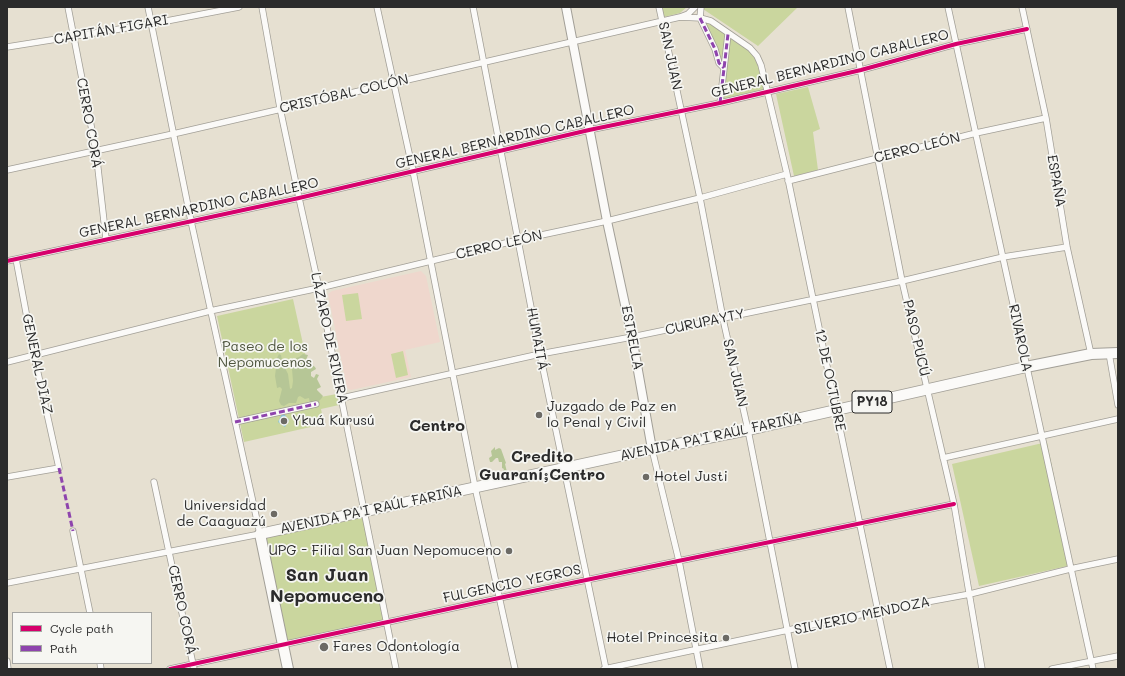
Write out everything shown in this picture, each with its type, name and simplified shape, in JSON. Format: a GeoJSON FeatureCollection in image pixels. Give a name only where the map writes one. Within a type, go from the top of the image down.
{"type":"FeatureCollection","features":[{"type":"Feature","properties":{"kind":"highway","name":"AVENIDA PA'I RAÚL FARIÑA"},"geometry":{"type":"LineString","coordinates":[[260,534],[652,449],[748,430],[1026,367],[1091,354],[1114,353]]}},
{"type":"Feature","properties":{"kind":"highway"},"geometry":{"type":"LineString","coordinates":[[260,534],[288,669]]}},
{"type":"Feature","properties":{"kind":"main road","name":"ESTRELLA"},"geometry":{"type":"LineString","coordinates":[[566,7],[607,221],[632,337],[652,449]]}},
{"type":"Feature","properties":{"kind":"street","name":"CERRO CORÁ"},"geometry":{"type":"LineString","coordinates":[[68,7],[96,150],[106,239]]}},
{"type":"Feature","properties":{"kind":"street"},"geometry":{"type":"LineString","coordinates":[[148,7],[210,311],[260,534]]}},
{"type":"Feature","properties":{"kind":"street","name":"CAPITÁN FIGARI"},"geometry":{"type":"LineString","coordinates":[[7,47],[152,24],[239,7]]}},
{"type":"Feature","properties":{"kind":"street","name":"LÁZARO DE RIVERA"},"geometry":{"type":"LineString","coordinates":[[262,7],[280,108],[342,398],[396,669]]}},
{"type":"Feature","properties":{"kind":"street"},"geometry":{"type":"LineString","coordinates":[[377,7],[413,171],[475,487],[515,669]]}},
{"type":"Feature","properties":{"kind":"street","name":"HUMAITÁ"},"geometry":{"type":"LineString","coordinates":[[473,7],[540,354],[606,669]]}},
{"type":"Feature","properties":{"kind":"street","name":"SAN JUAN"},"geometry":{"type":"LineString","coordinates":[[660,7],[700,198],[723,319],[748,430],[795,669]]}},
{"type":"Feature","properties":{"kind":"street"},"geometry":{"type":"LineString","coordinates":[[680,17],[688,14],[695,7]]}},
{"type":"Feature","properties":{"kind":"street"},"geometry":{"type":"LineString","coordinates":[[700,7],[700,18],[719,63],[724,68]]}},
{"type":"Feature","properties":{"kind":"street","name":"PASO PUCÚ"},"geometry":{"type":"LineString","coordinates":[[848,7],[902,281],[954,504],[982,669]]}},
{"type":"Feature","properties":{"kind":"street","name":"RIVAROLA"},"geometry":{"type":"LineString","coordinates":[[948,7],[1093,669]]}},
{"type":"Feature","properties":{"kind":"street","name":"ESPAÑA"},"geometry":{"type":"LineString","coordinates":[[1022,7],[1046,118],[1067,247],[1091,354]]}},
{"type":"Feature","properties":{"kind":"street"},"geometry":{"type":"LineString","coordinates":[[680,17],[700,18]]}},
{"type":"Feature","properties":{"kind":"street","name":"CRISTÓBAL COLÓN"},"geometry":{"type":"LineString","coordinates":[[7,170],[173,134],[280,108],[680,17]]}},
{"type":"Feature","properties":{"kind":"street","name":"12 DE OCTUBRE"},"geometry":{"type":"LineString","coordinates":[[700,18],[711,21],[750,48],[757,56],[761,65],[787,174],[890,669]]}},
{"type":"Feature","properties":{"kind":"street","name":"GENERAL BERNARDINO CABALLERO"},"geometry":{"type":"LineString","coordinates":[[7,261],[299,198],[589,130],[720,103],[861,70],[956,44],[1027,29]]}},
{"type":"Feature","properties":{"kind":"street"},"geometry":{"type":"LineString","coordinates":[[720,103],[728,34]]}},
{"type":"Feature","properties":{"kind":"street","name":"CERRO LEÓN"},"geometry":{"type":"LineString","coordinates":[[788,181],[976,133],[1046,118]]}},
{"type":"Feature","properties":{"kind":"street","name":"CERRO LEÓN"},"geometry":{"type":"LineString","coordinates":[[7,362],[210,311],[319,288],[518,240],[607,221],[700,198],[787,174]]}},
{"type":"Feature","properties":{"kind":"street","name":"CURUPAYTY"},"geometry":{"type":"LineString","coordinates":[[342,398],[540,354],[723,319],[902,281],[1003,257],[1067,247]]}},
{"type":"Feature","properties":{"kind":"street","name":"GENERAL DIAZ"},"geometry":{"type":"LineString","coordinates":[[7,478],[59,468],[34,355],[16,259]]}},
{"type":"Feature","properties":{"kind":"street"},"geometry":{"type":"LineString","coordinates":[[1114,353],[1118,406]]}},
{"type":"Feature","properties":{"kind":"street"},"geometry":{"type":"LineString","coordinates":[[235,422],[316,404]]}},
{"type":"Feature","properties":{"kind":"street"},"geometry":{"type":"LineString","coordinates":[[943,458],[1118,419]]}},
{"type":"Feature","properties":{"kind":"street","name":"ESTRELLA"},"geometry":{"type":"LineString","coordinates":[[652,449],[679,561],[700,669]]}},
{"type":"Feature","properties":{"kind":"street","name":"CERRO CORÁ"},"geometry":{"type":"LineString","coordinates":[[154,482],[193,666]]}},
{"type":"Feature","properties":{"kind":"street","name":"FULGENCIO YEGROS"},"geometry":{"type":"LineString","coordinates":[[170,669],[193,666],[282,644],[954,504]]}},
{"type":"Feature","properties":{"kind":"street"},"geometry":{"type":"LineString","coordinates":[[73,531],[90,612]]}},
{"type":"Feature","properties":{"kind":"street","name":"AVENIDA PA'I RAÚL FARIÑA"},"geometry":{"type":"LineString","coordinates":[[7,584],[260,534]]}},
{"type":"Feature","properties":{"kind":"street","name":"SILVERIO MENDOZA"},"geometry":{"type":"LineString","coordinates":[[606,669],[878,611],[970,594],[1070,569],[1118,559]]}},
{"type":"Feature","properties":{"kind":"street"},"geometry":{"type":"LineString","coordinates":[[1052,669],[1118,656]]}},
{"type":"Feature","properties":{"kind":"street"},"geometry":{"type":"LineString","coordinates":[[7,661],[8,669]]}},
{"type":"Feature","properties":{"kind":"shaded area"},"geometry":{"type":"Polygon","coordinates":[[[421,271],[426,276],[440,342],[405,350],[411,377],[351,390],[347,388],[328,294],[332,291],[421,271]]]}},
{"type":"Feature","properties":{"kind":"green space"},"geometry":{"type":"Polygon","coordinates":[[[659,7],[687,7],[680,13],[663,17],[659,7]]]}},
{"type":"Feature","properties":{"kind":"green space"},"geometry":{"type":"Polygon","coordinates":[[[700,7],[798,7],[758,46],[700,7]]]}},
{"type":"Feature","properties":{"kind":"green space"},"geometry":{"type":"Polygon","coordinates":[[[700,18],[711,21],[757,56],[767,91],[720,103],[724,69],[700,18]]]}},
{"type":"Feature","properties":{"kind":"green space"},"geometry":{"type":"Polygon","coordinates":[[[808,87],[820,129],[813,132],[818,170],[794,176],[776,94],[808,87]]]}},
{"type":"Feature","properties":{"kind":"green space"},"geometry":{"type":"Polygon","coordinates":[[[358,293],[362,319],[346,321],[342,295],[358,293]]]}},
{"type":"Feature","properties":{"kind":"green space","name":"Paseo de los Nepomucenos"},"geometry":{"type":"Polygon","coordinates":[[[293,299],[315,398],[337,394],[339,405],[321,409],[324,424],[244,442],[217,316],[293,299]]]}},
{"type":"Feature","properties":{"kind":"green space"},"geometry":{"type":"Polygon","coordinates":[[[403,351],[408,375],[396,378],[391,354],[403,351]]]}},
{"type":"Feature","properties":{"kind":"green space"},"geometry":{"type":"Polygon","coordinates":[[[279,354],[281,355],[282,360],[286,363],[287,362],[285,368],[288,374],[290,389],[292,388],[293,381],[292,369],[296,358],[303,354],[308,355],[306,360],[316,369],[311,372],[311,376],[314,378],[316,374],[319,375],[317,379],[321,387],[317,390],[323,396],[319,401],[320,403],[310,403],[309,398],[305,399],[300,396],[298,397],[296,403],[289,403],[284,406],[281,405],[279,401],[282,389],[280,387],[277,388],[275,376],[278,363],[276,360],[279,354]]]}},
{"type":"Feature","properties":{"kind":"green space"},"geometry":{"type":"Polygon","coordinates":[[[1047,442],[1072,565],[979,586],[952,464],[1047,442]]]}},
{"type":"Feature","properties":{"kind":"green space"},"geometry":{"type":"Polygon","coordinates":[[[495,447],[495,450],[499,448],[501,449],[506,463],[506,473],[503,471],[504,469],[502,468],[502,462],[499,462],[498,458],[490,462],[489,458],[492,456],[491,451],[495,447]]]}},
{"type":"Feature","properties":{"kind":"green space"},"geometry":{"type":"Polygon","coordinates":[[[365,513],[385,622],[283,643],[261,535],[365,513]]]}},
{"type":"Feature","properties":{"kind":"water"},"geometry":{"type":"Polygon","coordinates":[[[282,414],[284,414],[289,420],[285,427],[278,422],[282,414]]]}},
{"type":"Feature","properties":{"kind":"marked path"},"geometry":{"type":"LineString","coordinates":[[700,18],[715,49],[719,63],[724,68]]}},
{"type":"Feature","properties":{"kind":"marked path"},"geometry":{"type":"LineString","coordinates":[[720,103],[728,34]]}},
{"type":"Feature","properties":{"kind":"marked path"},"geometry":{"type":"LineString","coordinates":[[235,422],[316,404]]}},
{"type":"Feature","properties":{"kind":"marked path"},"geometry":{"type":"LineString","coordinates":[[59,468],[73,531]]}},
{"type":"Feature","properties":{"kind":"cycle path"},"geometry":{"type":"LineString","coordinates":[[7,261],[299,198],[589,130],[720,103],[861,70],[956,44],[1027,29]]}},
{"type":"Feature","properties":{"kind":"cycle path"},"geometry":{"type":"LineString","coordinates":[[170,669],[499,598],[954,504]]}},
{"type":"Feature","properties":{"kind":"place","name":"Juzgado de Paz en lo Penal y Civil"},"geometry":{"type":"Point","coordinates":[539,415]}},
{"type":"Feature","properties":{"kind":"place","name":"Ykuá Kurusú"},"geometry":{"type":"Point","coordinates":[284,421]}},
{"type":"Feature","properties":{"kind":"place","name":"Hotel Justi"},"geometry":{"type":"Point","coordinates":[646,477]}},
{"type":"Feature","properties":{"kind":"place","name":"Universidad de Caaguazú"},"geometry":{"type":"Point","coordinates":[274,514]}},
{"type":"Feature","properties":{"kind":"place","name":"UPG - Filial San Juan Nepomuceno"},"geometry":{"type":"Point","coordinates":[509,551]}},
{"type":"Feature","properties":{"kind":"place","name":"Hotel Princesita"},"geometry":{"type":"Point","coordinates":[726,638]}},
{"type":"Feature","properties":{"kind":"place","name":"Fares Odontología"},"geometry":{"type":"Point","coordinates":[324,647]}},
{"type":"Feature","properties":{"kind":"district","name":"Centro"},"geometry":{"type":"Point","coordinates":[437,426]}},
{"type":"Feature","properties":{"kind":"district","name":"Credito Guaraní;Centro"},"geometry":{"type":"Point","coordinates":[542,466]}},
{"type":"Feature","properties":{"kind":"district","name":"San Juan Nepomuceno"},"geometry":{"type":"Point","coordinates":[327,585]}}]}
